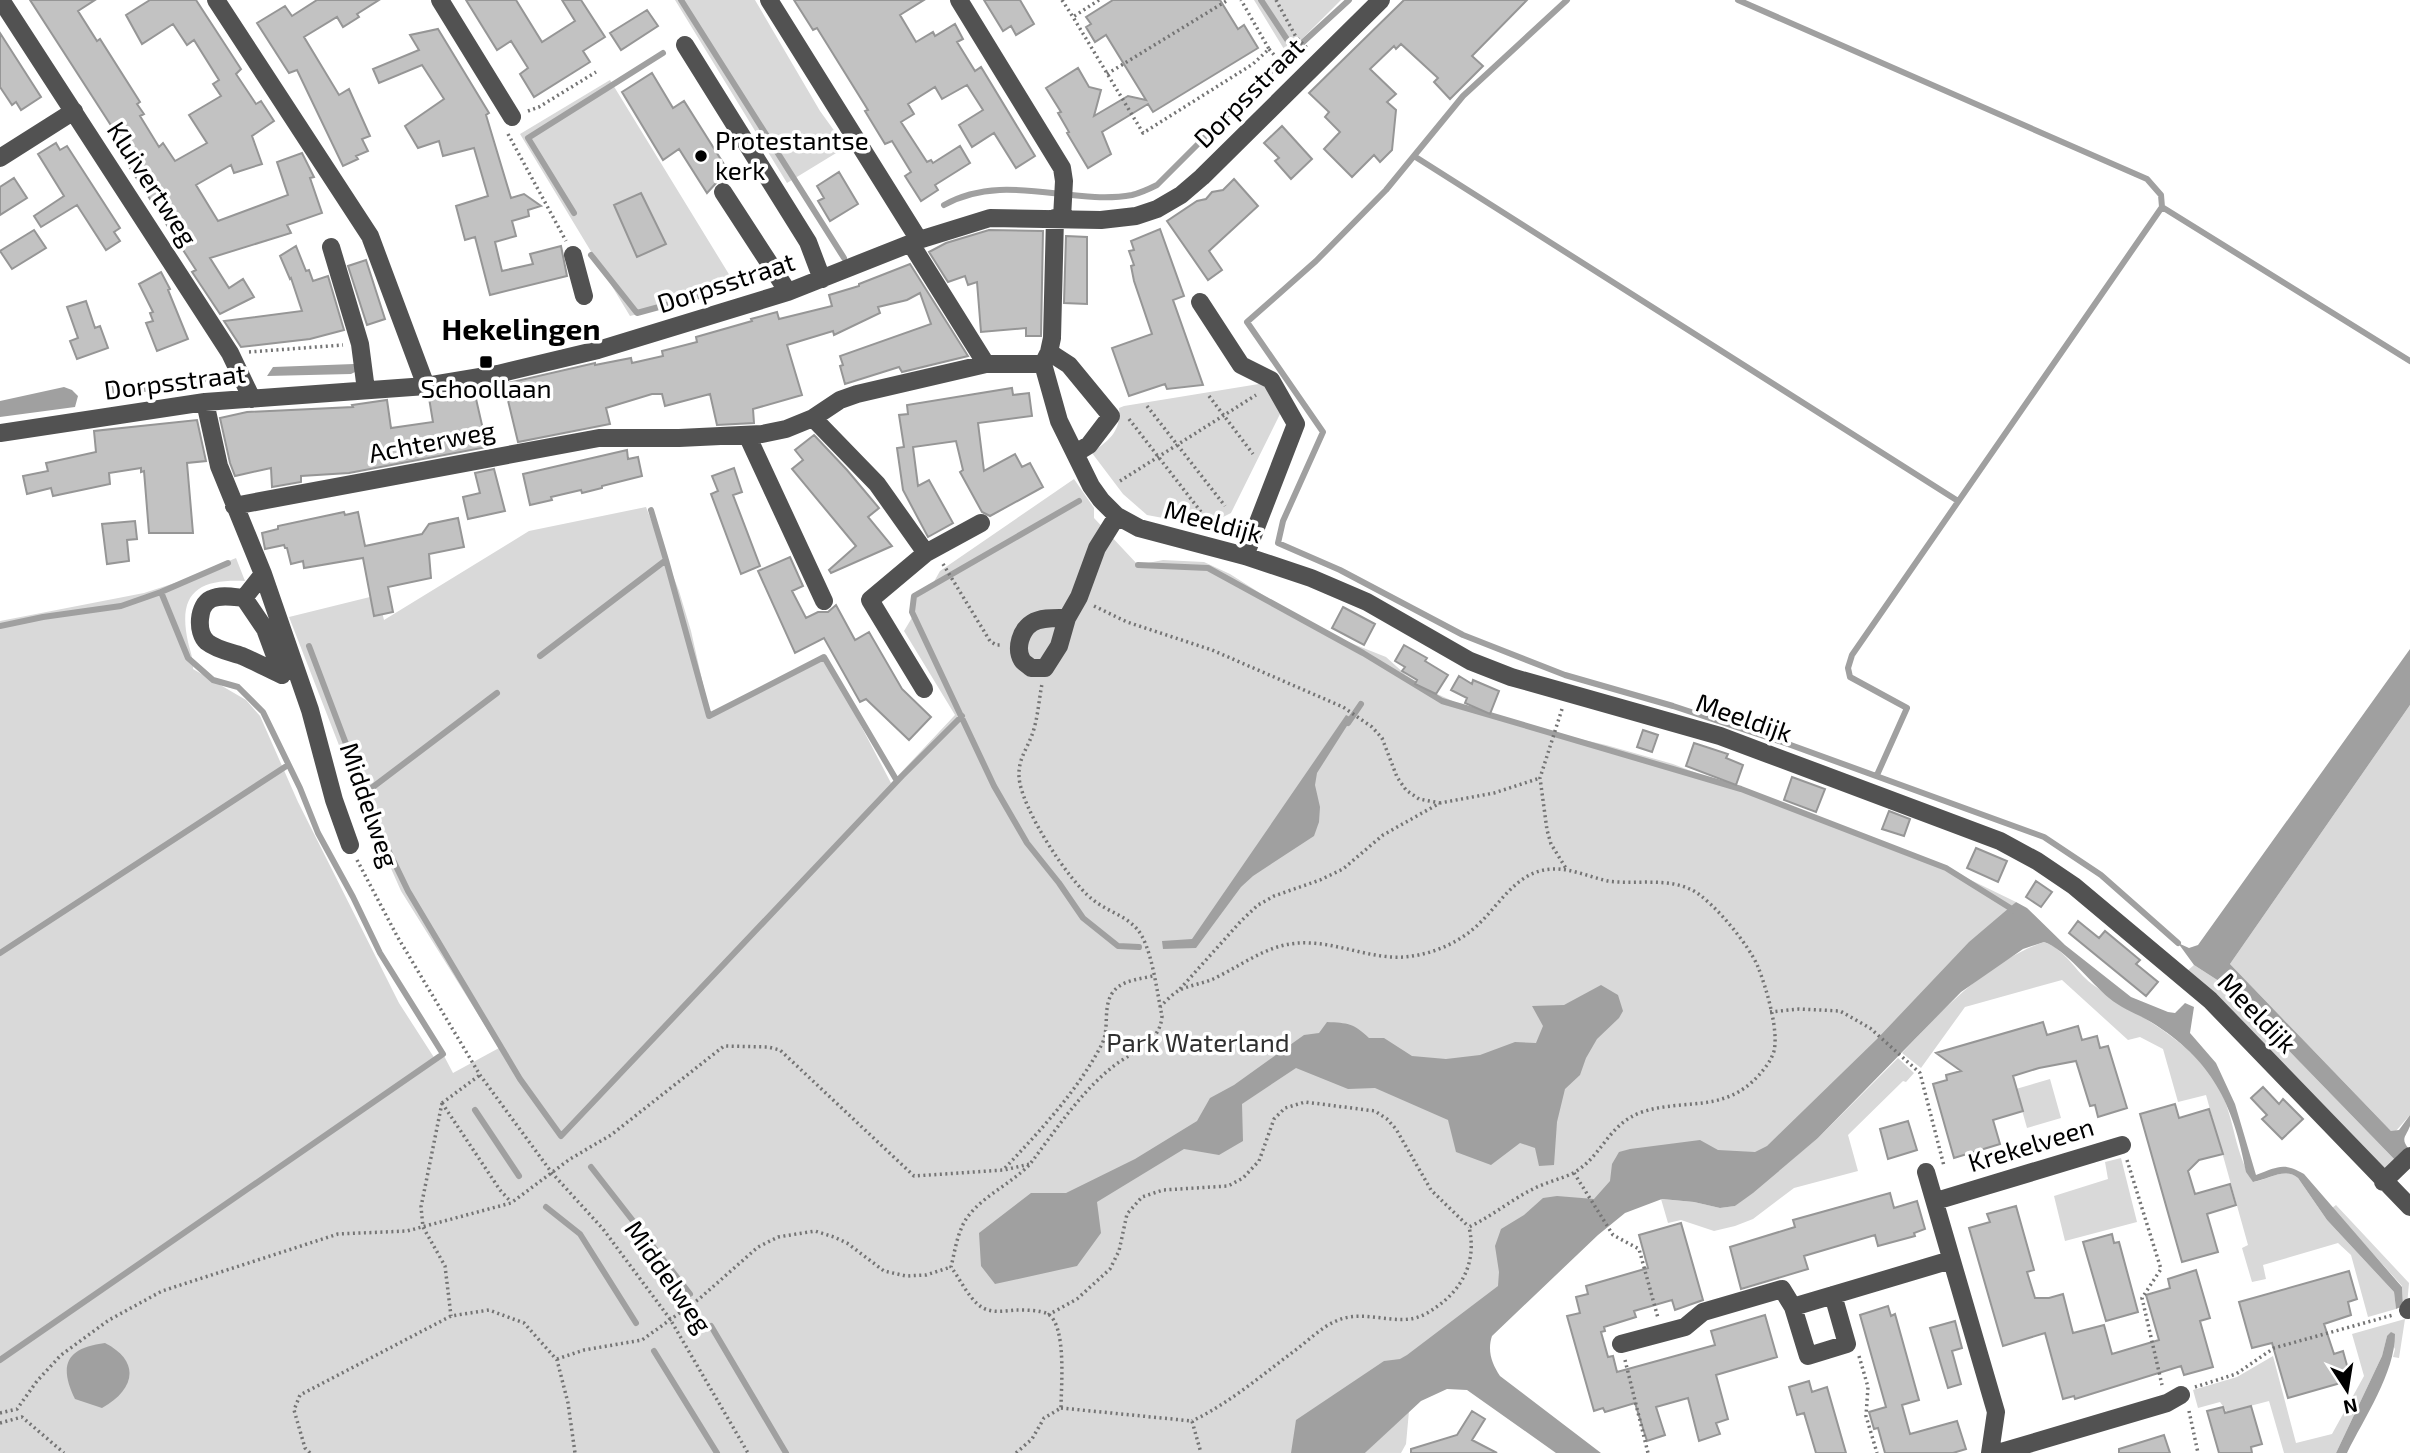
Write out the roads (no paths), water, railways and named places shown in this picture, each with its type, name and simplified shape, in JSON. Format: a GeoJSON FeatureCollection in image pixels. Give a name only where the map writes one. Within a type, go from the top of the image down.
{"type":"FeatureCollection","features":[{"type":"Feature","properties":{"kind":"street","name":"Kluivertweg"},"geometry":{"type":"LineString","coordinates":[[1,0],[230,354],[252,399]]}},
{"type":"Feature","properties":{"kind":"street"},"geometry":{"type":"LineString","coordinates":[[216,0],[370,236],[426,386]]}},
{"type":"Feature","properties":{"kind":"street"},"geometry":{"type":"LineString","coordinates":[[440,0],[512,117]]}},
{"type":"Feature","properties":{"kind":"street"},"geometry":{"type":"LineString","coordinates":[[769,0],[986,364]]}},
{"type":"Feature","properties":{"kind":"street"},"geometry":{"type":"LineString","coordinates":[[959,0],[1062,168],[1064,181],[1052,338],[1046,358],[1069,365],[1111,416],[1090,445],[1076,453]]}},
{"type":"Feature","properties":{"kind":"street","name":"Dorpsstraat"},"geometry":{"type":"LineString","coordinates":[[0,433],[205,402],[426,386],[498,374],[598,350],[788,292],[915,242],[990,218],[1060,212],[1101,219],[1136,216],[1157,209],[1181,195],[1202,177],[1381,0]]}},
{"type":"Feature","properties":{"kind":"street"},"geometry":{"type":"LineString","coordinates":[[685,44],[808,242],[822,279]]}},
{"type":"Feature","properties":{"kind":"street"},"geometry":{"type":"LineString","coordinates":[[0,158],[74,111]]}},
{"type":"Feature","properties":{"kind":"street"},"geometry":{"type":"LineString","coordinates":[[723,192],[788,292]]}},
{"type":"Feature","properties":{"kind":"street"},"geometry":{"type":"LineString","coordinates":[[331,247],[360,344],[366,390]]}},
{"type":"Feature","properties":{"kind":"street"},"geometry":{"type":"LineString","coordinates":[[573,255],[584,296]]}},
{"type":"Feature","properties":{"kind":"street"},"geometry":{"type":"LineString","coordinates":[[1200,302],[1241,365],[1271,380],[1296,425],[1245,556]]}},
{"type":"Feature","properties":{"kind":"street","name":"Achterweg"},"geometry":{"type":"LineString","coordinates":[[234,506],[599,438],[747,435],[786,429],[813,418],[840,400],[857,394],[986,364],[1046,358]]}},
{"type":"Feature","properties":{"kind":"street","name":"Meeldijk"},"geometry":{"type":"LineString","coordinates":[[1046,358],[1059,421],[1101,500],[1117,516],[1139,528],[1245,556],[1311,579],[1367,603],[1490,669],[1720,736],[2000,841],[2028,856],[2074,886],[2210,1000],[2389,1176],[2410,1208]]}},
{"type":"Feature","properties":{"kind":"street"},"geometry":{"type":"LineString","coordinates":[[205,402],[219,466],[234,506]]}},
{"type":"Feature","properties":{"kind":"street"},"geometry":{"type":"LineString","coordinates":[[813,418],[877,484],[926,553]]}},
{"type":"Feature","properties":{"kind":"street"},"geometry":{"type":"LineString","coordinates":[[747,435],[824,601]]}},
{"type":"Feature","properties":{"kind":"street","name":"Middelweg"},"geometry":{"type":"LineString","coordinates":[[234,506],[263,574],[310,710],[334,800],[350,845]]}},
{"type":"Feature","properties":{"kind":"street"},"geometry":{"type":"LineString","coordinates":[[1067,618],[1032,623],[1023,632],[1019,643],[1021,659],[1031,668],[1045,668],[1059,646],[1067,618],[1079,597],[1097,548],[1117,516]]}},
{"type":"Feature","properties":{"kind":"street"},"geometry":{"type":"LineString","coordinates":[[923,689],[870,600],[926,553],[981,523]]}},
{"type":"Feature","properties":{"kind":"street"},"geometry":{"type":"LineString","coordinates":[[244,598],[263,574]]}},
{"type":"Feature","properties":{"kind":"street"},"geometry":{"type":"LineString","coordinates":[[224,596],[244,598],[265,629],[282,676],[205,640],[200,620],[203,607],[211,599],[224,596]]}},
{"type":"Feature","properties":{"kind":"street","name":"Krekelveen"},"geometry":{"type":"LineString","coordinates":[[1936,1201],[2123,1145]]}},
{"type":"Feature","properties":{"kind":"street"},"geometry":{"type":"LineString","coordinates":[[2389,1176],[2410,1156]]}},
{"type":"Feature","properties":{"kind":"street"},"geometry":{"type":"LineString","coordinates":[[1926,1172],[1996,1412],[1990,1453]]}},
{"type":"Feature","properties":{"kind":"street"},"geometry":{"type":"LineString","coordinates":[[1793,1307],[1951,1260]]}},
{"type":"Feature","properties":{"kind":"street"},"geometry":{"type":"LineString","coordinates":[[1621,1344],[1685,1327],[1703,1312],[1782,1289],[1793,1307],[1808,1356],[1847,1344],[1833,1296]]}},
{"type":"Feature","properties":{"kind":"street"},"geometry":{"type":"LineString","coordinates":[[1998,1453],[2178,1397]]}},
{"type":"Feature","properties":{"kind":"waterway"},"geometry":{"type":"LineString","coordinates":[[681,0],[844,258]]}},
{"type":"Feature","properties":{"kind":"waterway"},"geometry":{"type":"LineString","coordinates":[[1261,0],[1294,50]]}},
{"type":"Feature","properties":{"kind":"waterway"},"geometry":{"type":"LineString","coordinates":[[944,205],[967,195],[990,191],[1038,191],[1109,197],[1132,195],[1157,185],[1265,77],[1349,0]]}},
{"type":"Feature","properties":{"kind":"waterway"},"geometry":{"type":"LineString","coordinates":[[1567,0],[1463,96],[1386,190],[1316,261],[1247,322],[1323,432],[1283,521],[1278,543],[1340,570],[1463,635],[1565,675],[1673,706],[1788,744],[2044,837],[2101,875],[2178,943]]}},
{"type":"Feature","properties":{"kind":"waterway"},"geometry":{"type":"LineString","coordinates":[[1738,0],[2147,179],[2161,195],[2162,207],[1852,655],[1848,668],[1850,677],[1907,708],[1877,775]]}},
{"type":"Feature","properties":{"kind":"waterway"},"geometry":{"type":"LineString","coordinates":[[574,213],[528,138],[663,53]]}},
{"type":"Feature","properties":{"kind":"waterway"},"geometry":{"type":"LineString","coordinates":[[1414,156],[1958,501]]}},
{"type":"Feature","properties":{"kind":"waterway"},"geometry":{"type":"LineString","coordinates":[[2162,207],[2410,361]]}},
{"type":"Feature","properties":{"kind":"waterway"},"geometry":{"type":"LineString","coordinates":[[591,255],[637,313],[754,281]]}},
{"type":"Feature","properties":{"kind":"waterway"},"geometry":{"type":"LineString","coordinates":[[1079,501],[914,596],[912,612],[994,786],[1027,843],[1083,918],[1118,946],[1139,947]]}},
{"type":"Feature","properties":{"kind":"waterway"},"geometry":{"type":"LineString","coordinates":[[651,510],[666,560]]}},
{"type":"Feature","properties":{"kind":"waterway"},"geometry":{"type":"LineString","coordinates":[[540,656],[666,560],[709,716],[824,657],[897,781]]}},
{"type":"Feature","properties":{"kind":"waterway"},"geometry":{"type":"LineString","coordinates":[[0,626],[121,606],[228,563]]}},
{"type":"Feature","properties":{"kind":"waterway"},"geometry":{"type":"LineString","coordinates":[[1138,565],[1208,568],[1363,653],[1442,701],[1741,789],[1946,868],[2015,911]]}},
{"type":"Feature","properties":{"kind":"waterway"},"geometry":{"type":"LineString","coordinates":[[0,1360],[443,1054],[380,953],[318,833],[300,788],[263,712],[238,687],[213,680],[188,658],[161,592]]}},
{"type":"Feature","properties":{"kind":"waterway"},"geometry":{"type":"LineString","coordinates":[[309,646],[379,831],[408,891],[520,1079],[561,1136],[962,716]]}},
{"type":"Feature","properties":{"kind":"waterway"},"geometry":{"type":"LineString","coordinates":[[365,793],[497,693]]}},
{"type":"Feature","properties":{"kind":"waterway"},"geometry":{"type":"LineString","coordinates":[[1348,723],[1361,704]]}},
{"type":"Feature","properties":{"kind":"waterway"},"geometry":{"type":"LineString","coordinates":[[0,953],[288,765]]}},
{"type":"Feature","properties":{"kind":"waterway"},"geometry":{"type":"LineString","coordinates":[[475,1110],[519,1176]]}},
{"type":"Feature","properties":{"kind":"waterway"},"geometry":{"type":"LineString","coordinates":[[591,1167],[690,1294]]}},
{"type":"Feature","properties":{"kind":"waterway"},"geometry":{"type":"LineString","coordinates":[[546,1207],[580,1234],[636,1323]]}},
{"type":"Feature","properties":{"kind":"waterway"},"geometry":{"type":"LineString","coordinates":[[711,1326],[786,1453]]}},
{"type":"Feature","properties":{"kind":"waterway"},"geometry":{"type":"LineString","coordinates":[[654,1351],[717,1453]]}},
{"type":"Feature","properties":{"kind":"place","name":"Protestantse kerk"},"geometry":{"type":"Point","coordinates":[701,156]}},
{"type":"Feature","properties":{"kind":"place","name":"Schoollaan"},"geometry":{"type":"Point","coordinates":[486,362]}},
{"type":"Feature","properties":{"kind":"district","name":"Hekelingen"},"geometry":{"type":"Point","coordinates":[521,330]}},
{"type":"Feature","properties":{"kind":"park label","name":"Park Waterland"},"geometry":{"type":"Point","coordinates":[1198,1043]}}]}
